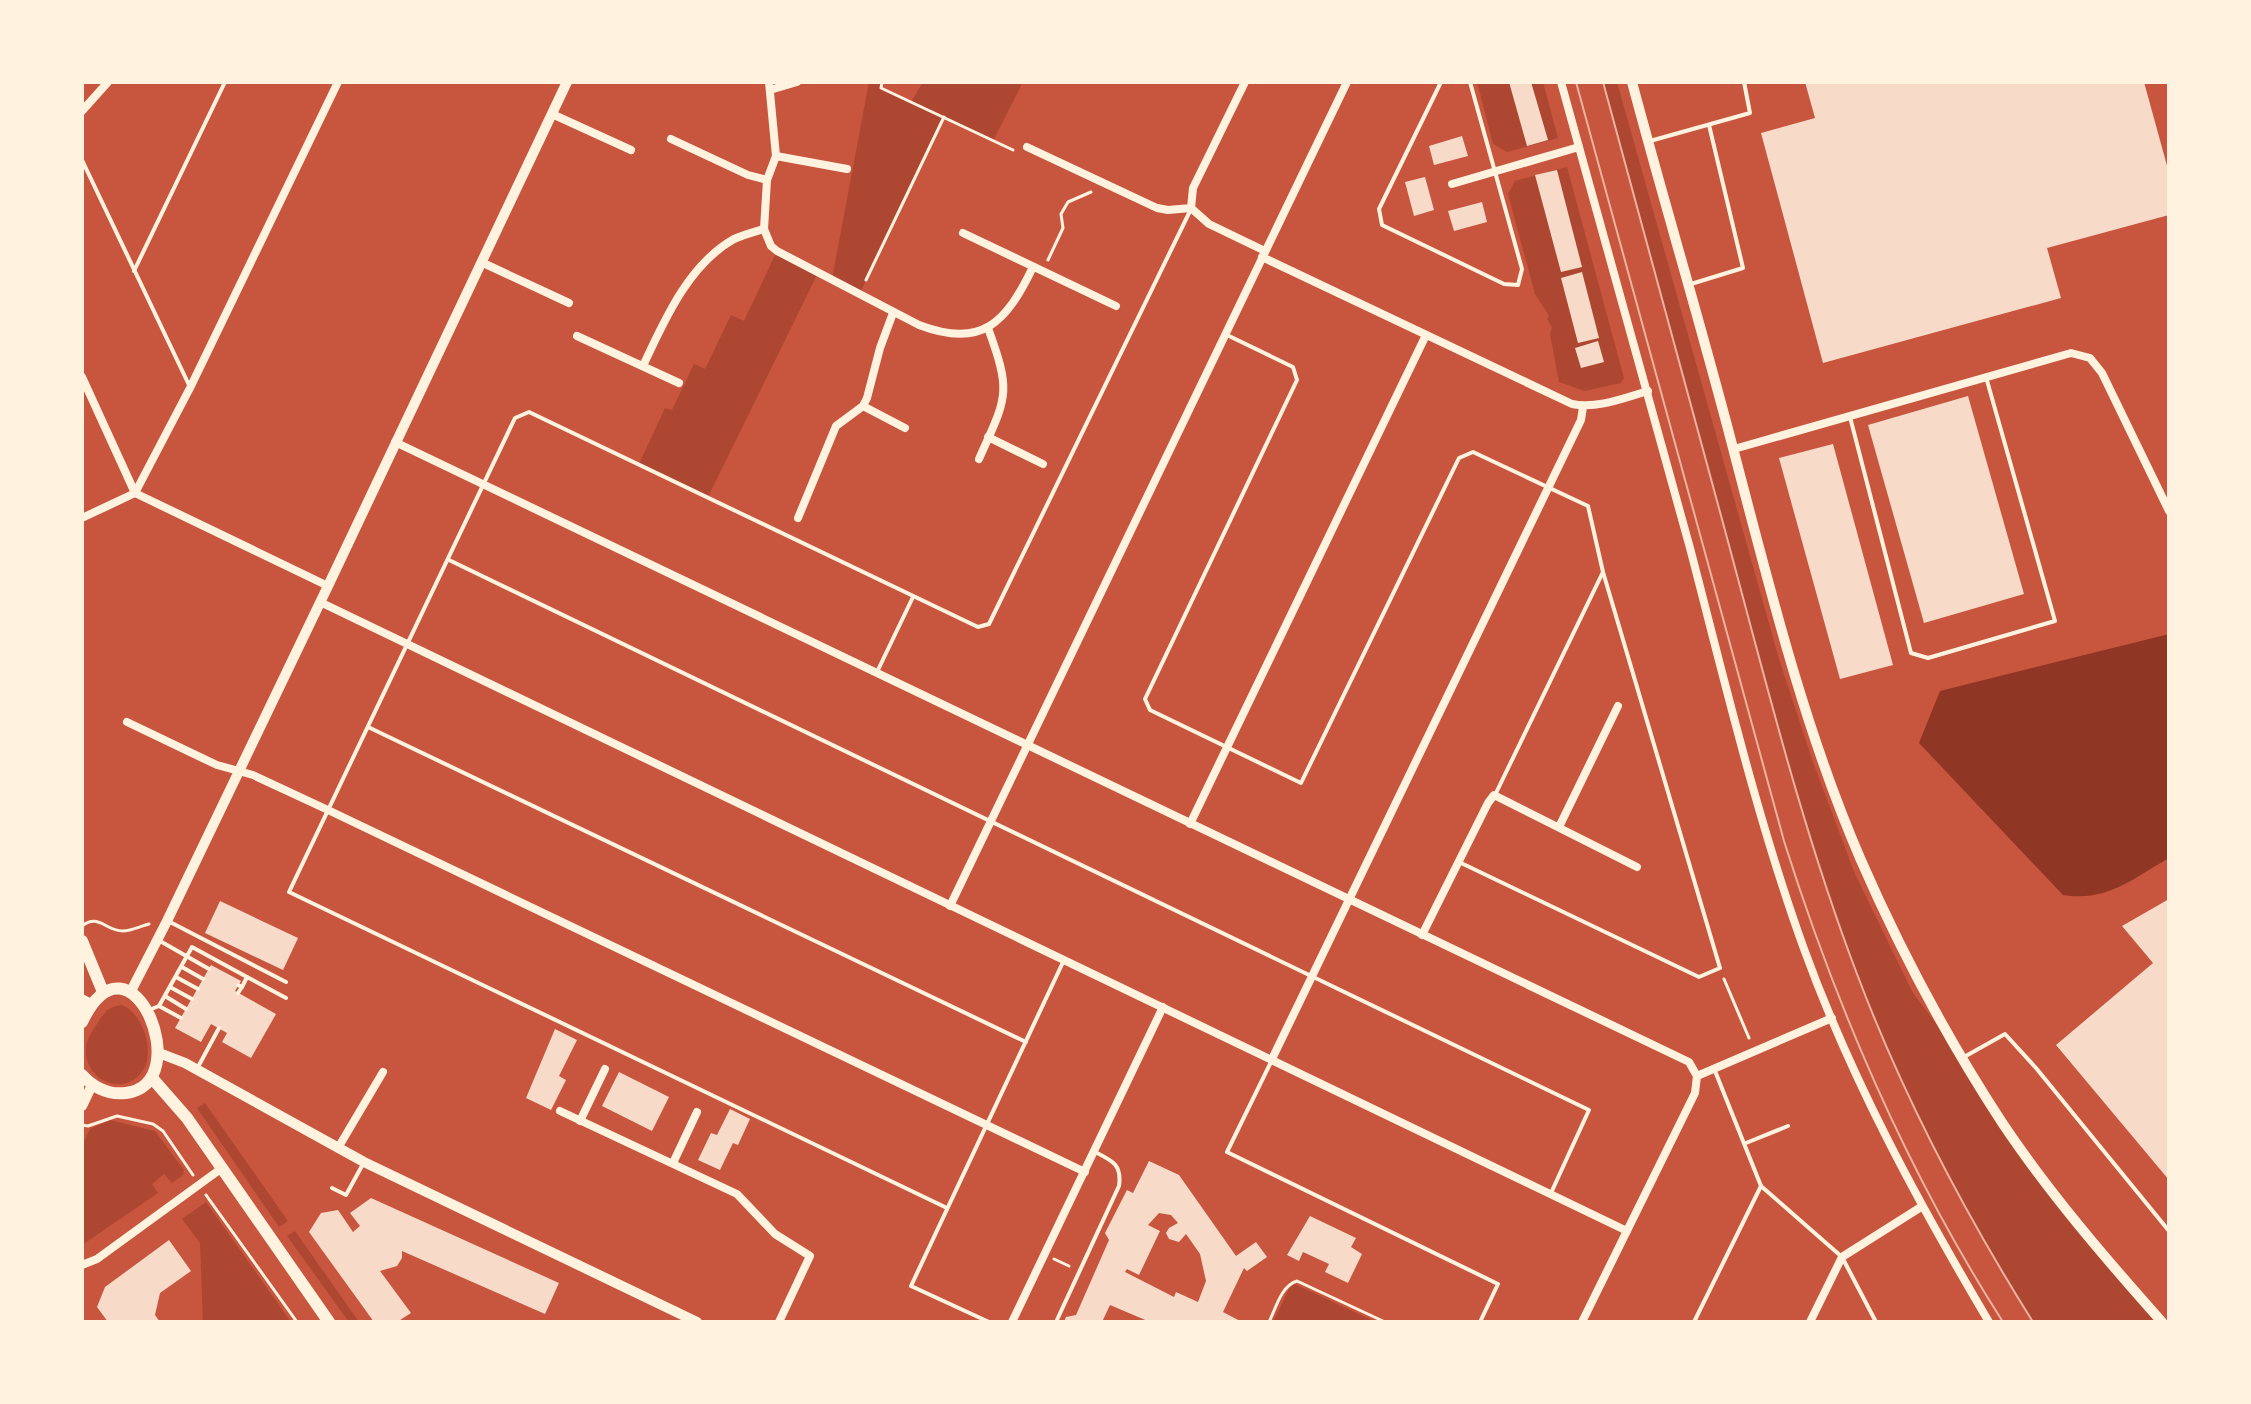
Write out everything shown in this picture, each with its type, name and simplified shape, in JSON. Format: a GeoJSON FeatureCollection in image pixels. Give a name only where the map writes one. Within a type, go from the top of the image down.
{"type":"FeatureCollection","features":[{"type":"Feature","properties":{"kind":"main road"},"geometry":{"type":"LineString","coordinates":[[82,941],[103,992]]}},
{"type":"Feature","properties":{"kind":"main road"},"geometry":{"type":"LineString","coordinates":[[82,1022],[87,1001],[103,992],[120,988],[131,991],[153,1008],[159,1053],[152,1078],[134,1091],[112,1093],[92,1085],[82,1075]]}},
{"type":"Feature","properties":{"kind":"main road"},"geometry":{"type":"LineString","coordinates":[[152,1078],[177,1105],[329,1322]]}},
{"type":"Feature","properties":{"kind":"street"},"geometry":{"type":"LineString","coordinates":[[82,111],[108,82]]}},
{"type":"Feature","properties":{"kind":"street"},"geometry":{"type":"LineString","coordinates":[[82,518],[135,493],[190,388],[338,82]]}},
{"type":"Feature","properties":{"kind":"street"},"geometry":{"type":"LineString","coordinates":[[131,991],[328,586],[567,82]]}},
{"type":"Feature","properties":{"kind":"street"},"geometry":{"type":"LineString","coordinates":[[797,82],[770,86],[776,156],[767,180],[764,229],[771,246],[777,251],[893,313],[941,334],[957,335],[988,328],[1012,305],[1033,267]]}},
{"type":"Feature","properties":{"kind":"street"},"geometry":{"type":"LineString","coordinates":[[1191,208],[1193,188],[1245,82]]}},
{"type":"Feature","properties":{"kind":"street"},"geometry":{"type":"LineString","coordinates":[[950,906],[1347,82]]}},
{"type":"Feature","properties":{"kind":"street"},"geometry":{"type":"LineString","coordinates":[[1561,82],[1752,780],[1804,948],[1886,1139],[1921,1207],[1989,1322]]}},
{"type":"Feature","properties":{"kind":"street"},"geometry":{"type":"LineString","coordinates":[[1632,82],[1767,577],[1817,746],[1860,858],[1919,979],[1962,1058],[2005,1126],[2097,1249],[2162,1322]]}},
{"type":"Feature","properties":{"kind":"street"},"geometry":{"type":"LineString","coordinates":[[552,114],[631,150]]}},
{"type":"Feature","properties":{"kind":"street"},"geometry":{"type":"LineString","coordinates":[[671,139],[748,175],[767,180]]}},
{"type":"Feature","properties":{"kind":"street"},"geometry":{"type":"LineString","coordinates":[[1027,147],[1157,208],[1191,208],[1209,224],[1264,254],[1572,404],[1583,407],[1648,391]]}},
{"type":"Feature","properties":{"kind":"street"},"geometry":{"type":"LineString","coordinates":[[1452,184],[1579,147]]}},
{"type":"Feature","properties":{"kind":"street"},"geometry":{"type":"LineString","coordinates":[[776,156],[847,169]]}},
{"type":"Feature","properties":{"kind":"street"},"geometry":{"type":"LineString","coordinates":[[643,366],[689,281],[711,257],[735,239],[764,229]]}},
{"type":"Feature","properties":{"kind":"street"},"geometry":{"type":"LineString","coordinates":[[963,233],[1116,306]]}},
{"type":"Feature","properties":{"kind":"street"},"geometry":{"type":"LineString","coordinates":[[481,262],[569,303]]}},
{"type":"Feature","properties":{"kind":"street"},"geometry":{"type":"LineString","coordinates":[[798,518],[836,426],[863,406],[872,387],[880,348],[893,313]]}},
{"type":"Feature","properties":{"kind":"street"},"geometry":{"type":"LineString","coordinates":[[979,459],[1000,413],[1005,392],[1002,365],[988,328]]}},
{"type":"Feature","properties":{"kind":"street"},"geometry":{"type":"LineString","coordinates":[[1190,824],[1426,335]]}},
{"type":"Feature","properties":{"kind":"street"},"geometry":{"type":"LineString","coordinates":[[577,336],[679,383]]}},
{"type":"Feature","properties":{"kind":"street"},"geometry":{"type":"LineString","coordinates":[[1734,449],[2071,353],[2090,358],[2102,373],[2169,511]]}},
{"type":"Feature","properties":{"kind":"street"},"geometry":{"type":"LineString","coordinates":[[82,377],[135,493],[328,586]]}},
{"type":"Feature","properties":{"kind":"street"},"geometry":{"type":"LineString","coordinates":[[863,406],[905,428]]}},
{"type":"Feature","properties":{"kind":"street"},"geometry":{"type":"LineString","coordinates":[[1272,1059],[1581,420],[1583,407]]}},
{"type":"Feature","properties":{"kind":"street"},"geometry":{"type":"LineString","coordinates":[[988,437],[1043,464]]}},
{"type":"Feature","properties":{"kind":"street"},"geometry":{"type":"LineString","coordinates":[[395,442],[1689,1062],[1697,1076],[1695,1093],[1582,1322]]}},
{"type":"Feature","properties":{"kind":"street"},"geometry":{"type":"LineString","coordinates":[[320,602],[1627,1231]]}},
{"type":"Feature","properties":{"kind":"street"},"geometry":{"type":"LineString","coordinates":[[1559,827],[1618,706]]}},
{"type":"Feature","properties":{"kind":"street"},"geometry":{"type":"LineString","coordinates":[[127,722],[217,765],[239,771],[328,810],[1085,1172]]}},
{"type":"Feature","properties":{"kind":"street"},"geometry":{"type":"LineString","coordinates":[[1422,935],[1494,795],[1637,867]]}},
{"type":"Feature","properties":{"kind":"street"},"geometry":{"type":"LineString","coordinates":[[1012,1322],[1163,1007]]}},
{"type":"Feature","properties":{"kind":"street"},"geometry":{"type":"LineString","coordinates":[[1697,1076],[1832,1018]]}},
{"type":"Feature","properties":{"kind":"street"},"geometry":{"type":"LineString","coordinates":[[159,1053],[197,1069],[364,1162],[697,1322]]}},
{"type":"Feature","properties":{"kind":"street"},"geometry":{"type":"LineString","coordinates":[[580,1121],[605,1069]]}},
{"type":"Feature","properties":{"kind":"street"},"geometry":{"type":"LineString","coordinates":[[338,1148],[383,1072]]}},
{"type":"Feature","properties":{"kind":"street"},"geometry":{"type":"LineString","coordinates":[[82,1106],[92,1085]]}},
{"type":"Feature","properties":{"kind":"street"},"geometry":{"type":"LineString","coordinates":[[560,1111],[737,1194],[775,1234],[810,1256],[779,1322]]}},
{"type":"Feature","properties":{"kind":"street"},"geometry":{"type":"LineString","coordinates":[[673,1163],[697,1112]]}},
{"type":"Feature","properties":{"kind":"street"},"geometry":{"type":"LineString","coordinates":[[82,1265],[97,1259],[222,1168]]}},
{"type":"Feature","properties":{"kind":"street"},"geometry":{"type":"LineString","coordinates":[[1810,1322],[1842,1257],[1921,1207]]}},
{"type":"Feature","properties":{"kind":"lane"},"geometry":{"type":"LineString","coordinates":[[134,271],[225,82]]}},
{"type":"Feature","properties":{"kind":"lane"},"geometry":{"type":"LineString","coordinates":[[1441,82],[1379,209],[1382,225],[1504,284],[1518,285],[1522,269],[1470,82]]}},
{"type":"Feature","properties":{"kind":"lane"},"geometry":{"type":"LineString","coordinates":[[1648,142],[1750,113],[1744,82]]}},
{"type":"Feature","properties":{"kind":"lane"},"geometry":{"type":"LineString","coordinates":[[1689,284],[1743,268],[1709,125]]}},
{"type":"Feature","properties":{"kind":"lane"},"geometry":{"type":"LineString","coordinates":[[82,160],[190,388]]}},
{"type":"Feature","properties":{"kind":"lane"},"geometry":{"type":"LineString","coordinates":[[947,1208],[289,892],[515,418],[529,412],[978,627],[989,624],[1191,208]]}},
{"type":"Feature","properties":{"kind":"lane"},"geometry":{"type":"LineString","coordinates":[[1225,334],[1293,367],[1297,380],[1145,699],[1150,710],[1301,783],[1459,458],[1473,452],[1588,506],[1603,572],[1720,968],[1699,977],[1459,862]]}},
{"type":"Feature","properties":{"kind":"lane"},"geometry":{"type":"LineString","coordinates":[[1850,415],[1911,653],[1928,658],[2055,621],[1986,377]]}},
{"type":"Feature","properties":{"kind":"lane"},"geometry":{"type":"LineString","coordinates":[[449,560],[1589,1110],[1551,1193]]}},
{"type":"Feature","properties":{"kind":"lane"},"geometry":{"type":"LineString","coordinates":[[1494,795],[1603,572]]}},
{"type":"Feature","properties":{"kind":"lane"},"geometry":{"type":"LineString","coordinates":[[877,672],[913,597]]}},
{"type":"Feature","properties":{"kind":"lane"},"geometry":{"type":"LineString","coordinates":[[368,727],[1026,1042]]}},
{"type":"Feature","properties":{"kind":"lane"},"geometry":{"type":"LineString","coordinates":[[165,925],[286,982]]}},
{"type":"Feature","properties":{"kind":"lane"},"geometry":{"type":"LineString","coordinates":[[158,940],[209,969]]}},
{"type":"Feature","properties":{"kind":"lane"},"geometry":{"type":"LineString","coordinates":[[181,1018],[153,1008],[165,996],[192,947],[286,998]]}},
{"type":"Feature","properties":{"kind":"lane"},"geometry":{"type":"LineString","coordinates":[[989,1322],[911,1286],[1064,960]]}},
{"type":"Feature","properties":{"kind":"lane"},"geometry":{"type":"LineString","coordinates":[[182,967],[203,979]]}},
{"type":"Feature","properties":{"kind":"lane"},"geometry":{"type":"LineString","coordinates":[[176,977],[198,989]]}},
{"type":"Feature","properties":{"kind":"lane"},"geometry":{"type":"LineString","coordinates":[[238,993],[247,977]]}},
{"type":"Feature","properties":{"kind":"lane"},"geometry":{"type":"LineString","coordinates":[[170,987],[192,999]]}},
{"type":"Feature","properties":{"kind":"lane"},"geometry":{"type":"LineString","coordinates":[[165,996],[186,1009]]}},
{"type":"Feature","properties":{"kind":"lane"},"geometry":{"type":"LineString","coordinates":[[197,1069],[219,1028]]}},
{"type":"Feature","properties":{"kind":"lane"},"geometry":{"type":"LineString","coordinates":[[206,1032],[214,1037]]}},
{"type":"Feature","properties":{"kind":"lane"},"geometry":{"type":"LineString","coordinates":[[1962,1058],[2005,1034],[2169,1231]]}},
{"type":"Feature","properties":{"kind":"lane"},"geometry":{"type":"LineString","coordinates":[[1272,1059],[1227,1152],[1498,1284],[1480,1322]]}},
{"type":"Feature","properties":{"kind":"lane"},"geometry":{"type":"LineString","coordinates":[[1714,1070],[1761,1186],[1842,1257],[1876,1322]]}},
{"type":"Feature","properties":{"kind":"lane"},"geometry":{"type":"LineString","coordinates":[[1745,1143],[1788,1126]]}},
{"type":"Feature","properties":{"kind":"lane"},"geometry":{"type":"LineString","coordinates":[[1056,1322],[1119,1186],[1121,1174],[1117,1164],[1095,1151]]}},
{"type":"Feature","properties":{"kind":"lane"},"geometry":{"type":"LineString","coordinates":[[332,1188],[346,1195],[364,1162]]}},
{"type":"Feature","properties":{"kind":"lane"},"geometry":{"type":"LineString","coordinates":[[1694,1322],[1761,1186]]}},
{"type":"Feature","properties":{"kind":"lane"},"geometry":{"type":"LineString","coordinates":[[82,1265],[82,1271]]}},
{"type":"Feature","properties":{"kind":"path"},"geometry":{"type":"LineString","coordinates":[[882,82],[881,88],[1022,153],[1027,147]]}},
{"type":"Feature","properties":{"kind":"path"},"geometry":{"type":"LineString","coordinates":[[859,295],[944,117]]}},
{"type":"Feature","properties":{"kind":"path"},"geometry":{"type":"LineString","coordinates":[[1042,272],[1063,228],[1061,214],[1068,202],[1105,185]]}},
{"type":"Feature","properties":{"kind":"path"},"geometry":{"type":"LineString","coordinates":[[82,926],[97,919],[123,931],[149,924],[165,925]]}},
{"type":"Feature","properties":{"kind":"path"},"geometry":{"type":"LineString","coordinates":[[1720,968],[1754,1051]]}},
{"type":"Feature","properties":{"kind":"path"},"geometry":{"type":"LineString","coordinates":[[82,1125],[88,1126],[117,1116],[153,1124],[163,1131],[297,1322]]}},
{"type":"Feature","properties":{"kind":"path"},"geometry":{"type":"LineString","coordinates":[[1045,1255],[1080,1271]]}},
{"type":"Feature","properties":{"kind":"path"},"geometry":{"type":"LineString","coordinates":[[1269,1322],[1285,1288],[1290,1282],[1297,1281],[1385,1322]]}},
{"type":"Feature","properties":{"kind":"shaded area"},"geometry":{"type":"Polygon","coordinates":[[[869,82],[882,82],[881,88],[911,102],[923,82],[1023,82],[993,141],[943,118],[859,295],[832,279],[869,82]]]}},
{"type":"Feature","properties":{"kind":"shaded area"},"geometry":{"type":"Polygon","coordinates":[[[1477,82],[1543,82],[1558,138],[1507,152],[1493,144],[1477,82]]]}},
{"type":"Feature","properties":{"kind":"shaded area"},"geometry":{"type":"Polygon","coordinates":[[[1603,82],[1617,82],[1779,659],[1855,874],[1913,993],[1962,1058],[2005,1126],[2162,1322],[2033,1322],[1975,1225],[1918,1117],[1878,1027],[1833,909],[1787,758],[1603,82]]]}},
{"type":"Feature","properties":{"kind":"shaded area"},"geometry":{"type":"Polygon","coordinates":[[[1567,167],[1624,378],[1621,383],[1585,391],[1559,382],[1550,334],[1552,327],[1535,294],[1508,194],[1515,181],[1567,167]]]}},
{"type":"Feature","properties":{"kind":"shaded area"},"geometry":{"type":"Polygon","coordinates":[[[777,251],[819,271],[708,497],[639,464],[665,408],[672,410],[694,364],[705,369],[731,315],[744,321],[777,251]]]}},
{"type":"Feature","properties":{"kind":"shaded area"},"geometry":{"type":"Polygon","coordinates":[[[2169,634],[2169,858],[2106,892],[2063,895],[1919,743],[1940,691],[2169,634]]]}},
{"type":"Feature","properties":{"kind":"shaded area"},"geometry":{"type":"Polygon","coordinates":[[[122,1005],[130,1009],[141,1025],[148,1056],[141,1073],[133,1080],[114,1084],[97,1076],[91,1069],[86,1045],[106,1012],[122,1005]]]}},
{"type":"Feature","properties":{"kind":"shaded area"},"geometry":{"type":"Polygon","coordinates":[[[205,1103],[288,1221],[279,1227],[197,1108],[205,1103]]]}},
{"type":"Feature","properties":{"kind":"shaded area"},"geometry":{"type":"Polygon","coordinates":[[[110,1120],[155,1131],[184,1170],[183,1175],[172,1183],[164,1174],[152,1184],[158,1193],[82,1245],[82,1146],[90,1129],[110,1120]]]}},
{"type":"Feature","properties":{"kind":"shaded area"},"geometry":{"type":"Polygon","coordinates":[[[206,1202],[291,1322],[203,1322],[200,1243],[182,1219],[206,1202]]]}},
{"type":"Feature","properties":{"kind":"shaded area"},"geometry":{"type":"Polygon","coordinates":[[[295,1231],[359,1322],[349,1322],[287,1236],[295,1231]]]}},
{"type":"Feature","properties":{"kind":"shaded area"},"geometry":{"type":"Polygon","coordinates":[[[1294,1284],[1376,1322],[1273,1322],[1294,1284]]]}},
{"type":"Feature","properties":{"kind":"building"},"geometry":{"type":"Polygon","coordinates":[[[1509,82],[1531,82],[1548,140],[1527,146],[1509,82]]]}},
{"type":"Feature","properties":{"kind":"building"},"geometry":{"type":"Polygon","coordinates":[[[1805,82],[2144,82],[2169,173],[2169,215],[2047,248],[2061,298],[1823,363],[1761,133],[1815,118],[1805,82]]]}},
{"type":"Feature","properties":{"kind":"building"},"geometry":{"type":"Polygon","coordinates":[[[1462,136],[1468,156],[1434,165],[1429,146],[1462,136]]]}},
{"type":"Feature","properties":{"kind":"building"},"geometry":{"type":"Polygon","coordinates":[[[1557,170],[1582,267],[1561,272],[1535,175],[1557,170]]]}},
{"type":"Feature","properties":{"kind":"building"},"geometry":{"type":"Polygon","coordinates":[[[1425,177],[1434,210],[1414,216],[1405,182],[1425,177]]]}},
{"type":"Feature","properties":{"kind":"building"},"geometry":{"type":"Polygon","coordinates":[[[1482,202],[1487,222],[1454,231],[1448,211],[1482,202]]]}},
{"type":"Feature","properties":{"kind":"building"},"geometry":{"type":"Polygon","coordinates":[[[1582,272],[1599,338],[1578,343],[1561,278],[1582,272]]]}},
{"type":"Feature","properties":{"kind":"building"},"geometry":{"type":"Polygon","coordinates":[[[1598,341],[1604,362],[1581,368],[1575,348],[1598,341]]]}},
{"type":"Feature","properties":{"kind":"building"},"geometry":{"type":"Polygon","coordinates":[[[1968,396],[2024,594],[1924,623],[1868,425],[1968,396]]]}},
{"type":"Feature","properties":{"kind":"building"},"geometry":{"type":"Polygon","coordinates":[[[1833,444],[1893,665],[1840,679],[1779,458],[1833,444]]]}},
{"type":"Feature","properties":{"kind":"building"},"geometry":{"type":"Polygon","coordinates":[[[2169,899],[2169,1180],[2056,1045],[2153,963],[2122,926],[2169,899]]]}},
{"type":"Feature","properties":{"kind":"building"},"geometry":{"type":"Polygon","coordinates":[[[220,901],[298,938],[283,970],[205,933],[220,901]]]}},
{"type":"Feature","properties":{"kind":"building"},"geometry":{"type":"Polygon","coordinates":[[[211,965],[241,981],[235,991],[276,1014],[251,1058],[222,1042],[227,1033],[211,1024],[201,1042],[175,1028],[211,965]]]}},
{"type":"Feature","properties":{"kind":"building"},"geometry":{"type":"Polygon","coordinates":[[[555,1029],[577,1040],[559,1076],[566,1080],[551,1110],[526,1098],[555,1029]]]}},
{"type":"Feature","properties":{"kind":"building"},"geometry":{"type":"Polygon","coordinates":[[[619,1072],[669,1097],[652,1131],[602,1106],[619,1072]]]}},
{"type":"Feature","properties":{"kind":"building"},"geometry":{"type":"Polygon","coordinates":[[[730,1109],[750,1119],[738,1145],[733,1143],[720,1170],[698,1160],[711,1133],[717,1135],[730,1109]]]}},
{"type":"Feature","properties":{"kind":"building"},"geometry":{"type":"Polygon","coordinates":[[[1149,1161],[1179,1175],[1236,1256],[1256,1242],[1267,1257],[1247,1271],[1244,1268],[1223,1312],[1242,1322],[1150,1322],[1110,1305],[1102,1322],[1064,1322],[1066,1317],[1076,1315],[1109,1240],[1105,1233],[1127,1190],[1133,1193],[1149,1161]],[[1159,1213],[1148,1225],[1160,1231],[1139,1275],[1127,1269],[1125,1272],[1174,1297],[1176,1292],[1198,1302],[1206,1281],[1200,1254],[1186,1234],[1179,1242],[1169,1239],[1166,1233],[1178,1223],[1171,1215],[1159,1213]]]}},
{"type":"Feature","properties":{"kind":"building"},"geometry":{"type":"Polygon","coordinates":[[[371,1198],[559,1283],[545,1314],[402,1251],[397,1266],[380,1271],[411,1313],[397,1322],[374,1322],[309,1232],[321,1213],[338,1210],[353,1232],[360,1226],[350,1213],[371,1198]]]}},
{"type":"Feature","properties":{"kind":"building"},"geometry":{"type":"Polygon","coordinates":[[[1310,1216],[1356,1238],[1351,1247],[1362,1254],[1348,1283],[1325,1272],[1329,1264],[1303,1252],[1299,1261],[1287,1255],[1310,1216]]]}},
{"type":"Feature","properties":{"kind":"building"},"geometry":{"type":"Polygon","coordinates":[[[169,1240],[191,1271],[160,1293],[155,1315],[160,1322],[108,1322],[97,1307],[105,1287],[169,1240]]]}},
{"type":"Feature","properties":{"kind":"tram line"},"geometry":{"type":"LineString","coordinates":[[1576,82],[1784,841],[1805,904],[1851,1027],[1905,1148],[1968,1265],[2003,1322]]}},
{"type":"Feature","properties":{"kind":"tram line"},"geometry":{"type":"LineString","coordinates":[[1603,82],[1784,750],[1837,919],[1875,1019],[1915,1109],[1959,1196],[2033,1322]]}}]}
